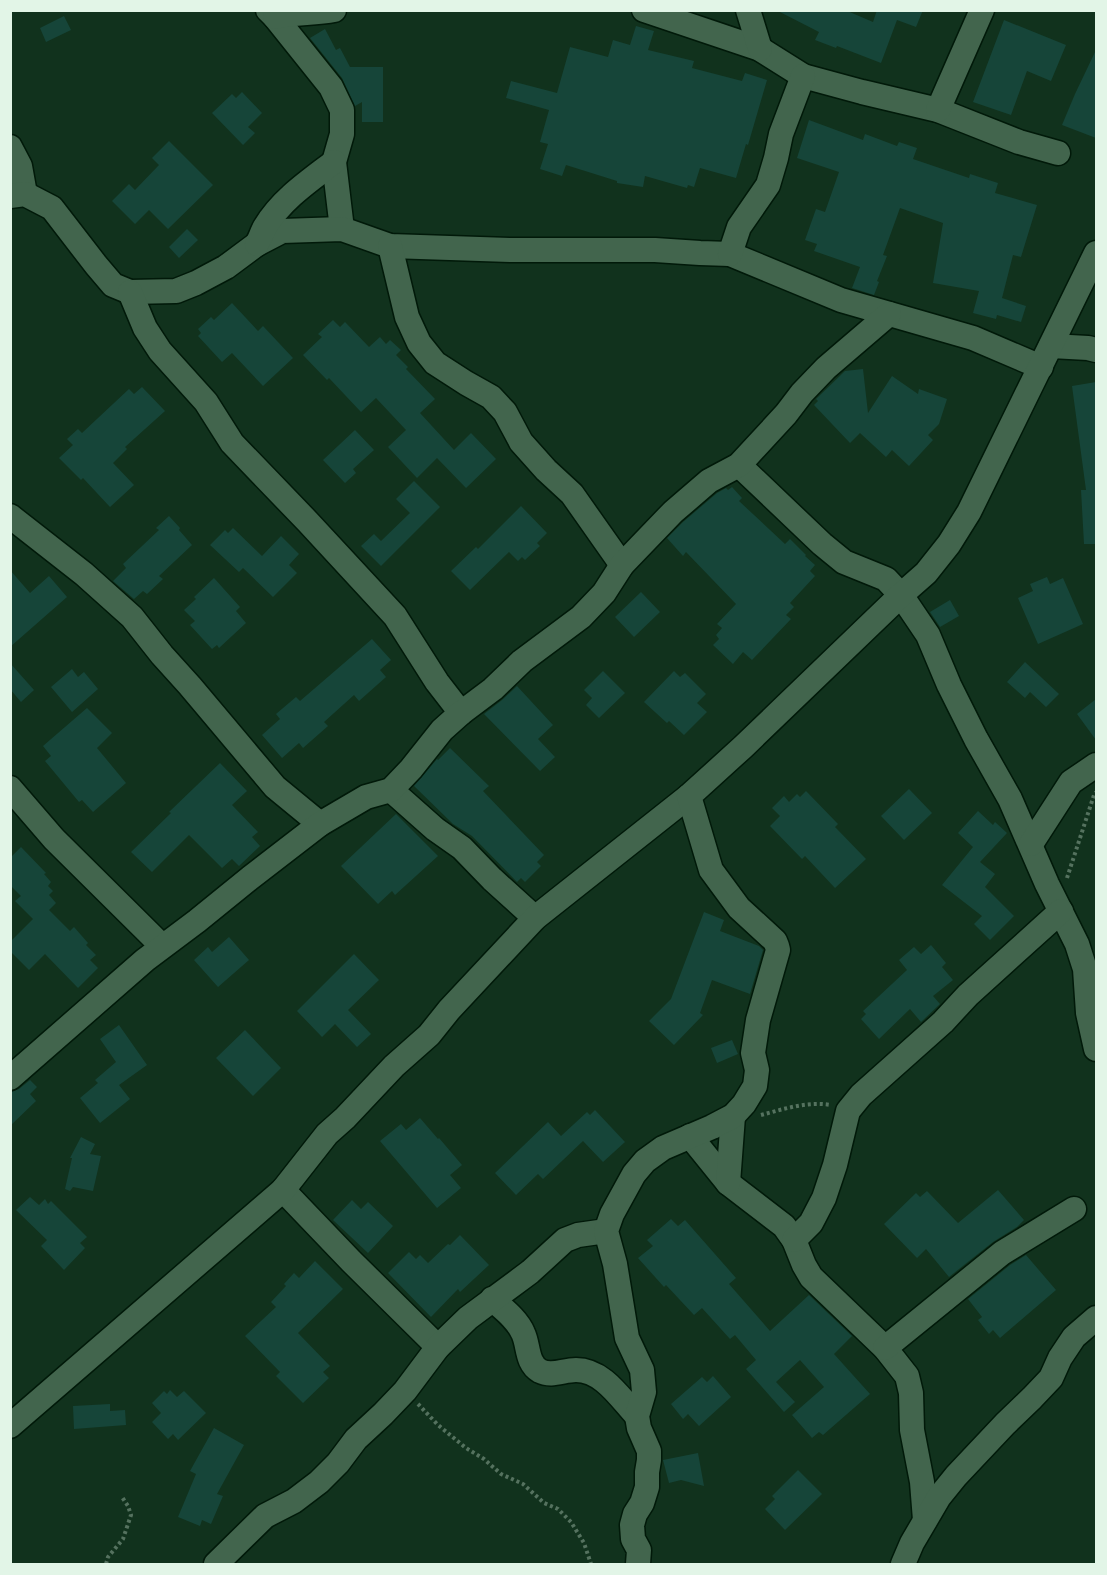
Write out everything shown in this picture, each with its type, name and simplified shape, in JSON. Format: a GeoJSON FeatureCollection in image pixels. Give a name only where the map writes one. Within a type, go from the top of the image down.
{"type":"FeatureCollection","features":[{"type":"Feature","properties":{"kind":"street"},"geometry":{"type":"LineString","coordinates":[[271,14],[334,10]]}},
{"type":"Feature","properties":{"kind":"street"},"geometry":{"type":"LineString","coordinates":[[644,10],[760,49],[804,76],[938,110],[1019,142],[1058,153]]}},
{"type":"Feature","properties":{"kind":"street"},"geometry":{"type":"LineString","coordinates":[[748,10],[760,49]]}},
{"type":"Feature","properties":{"kind":"street"},"geometry":{"type":"LineString","coordinates":[[938,110],[982,10]]}},
{"type":"Feature","properties":{"kind":"street"},"geometry":{"type":"LineString","coordinates":[[271,14],[331,87],[342,110],[342,134],[334,162],[342,229]]}},
{"type":"Feature","properties":{"kind":"street"},"geometry":{"type":"LineString","coordinates":[[730,254],[739,227],[768,185],[781,134],[804,76]]}},
{"type":"Feature","properties":{"kind":"street"},"geometry":{"type":"LineString","coordinates":[[10,147],[20,166],[18,195],[52,208],[113,285],[130,292],[176,291],[196,283],[226,267],[257,244],[282,231],[342,229],[390,246],[510,250],[655,249],[730,254],[841,300],[973,338],[1041,368]]}},
{"type":"Feature","properties":{"kind":"street"},"geometry":{"type":"LineString","coordinates":[[257,244],[277,211],[303,186],[334,162]]}},
{"type":"Feature","properties":{"kind":"street"},"geometry":{"type":"LineString","coordinates":[[390,246],[407,316],[418,343],[435,363],[491,397],[505,412],[521,442],[572,494],[622,565]]}},
{"type":"Feature","properties":{"kind":"street"},"geometry":{"type":"LineString","coordinates":[[10,1426],[283,1190],[327,1134],[394,1066],[429,1035],[449,1010],[535,918],[689,796],[926,573],[949,544],[969,512],[1096,253]]}},
{"type":"Feature","properties":{"kind":"street"},"geometry":{"type":"LineString","coordinates":[[130,292],[145,328],[160,351],[206,402],[231,443],[395,616],[461,713]]}},
{"type":"Feature","properties":{"kind":"street"},"geometry":{"type":"LineString","coordinates":[[10,1078],[162,946],[320,824],[366,797],[391,790],[442,730],[494,689],[522,661],[581,617],[604,593],[622,565],[674,512],[709,481],[740,465],[826,368],[889,314]]}},
{"type":"Feature","properties":{"kind":"street"},"geometry":{"type":"LineString","coordinates":[[1051,346],[1096,350]]}},
{"type":"Feature","properties":{"kind":"street"},"geometry":{"type":"LineString","coordinates":[[740,465],[822,544],[844,562],[886,579],[901,595],[928,635],[949,685],[1010,799],[1047,884],[1077,944],[1085,969],[1088,1013],[1096,1049]]}},
{"type":"Feature","properties":{"kind":"street"},"geometry":{"type":"LineString","coordinates":[[10,516],[84,574],[132,617],[275,787],[320,824]]}},
{"type":"Feature","properties":{"kind":"street"},"geometry":{"type":"LineString","coordinates":[[1031,844],[1071,782],[1096,765]]}},
{"type":"Feature","properties":{"kind":"street"},"geometry":{"type":"LineString","coordinates":[[10,788],[22,817],[54,839],[162,946]]}},
{"type":"Feature","properties":{"kind":"street"},"geometry":{"type":"LineString","coordinates":[[391,790],[435,829],[462,848],[535,918]]}},
{"type":"Feature","properties":{"kind":"street"},"geometry":{"type":"LineString","coordinates":[[638,1564],[639,1550],[633,1539],[632,1525],[647,1487],[650,1451],[639,1428],[637,1416],[644,1392],[642,1370],[627,1338],[615,1263],[606,1231],[612,1214],[634,1174],[645,1161],[663,1148],[733,1116],[744,1104],[755,1086],[757,1070],[753,1053],[758,1020],[777,956],[775,941],[740,908],[711,870],[689,796]]}},
{"type":"Feature","properties":{"kind":"street"},"geometry":{"type":"LineString","coordinates":[[794,1240],[810,1223],[824,1198],[835,1165],[848,1111],[861,1095],[1061,911]]}},
{"type":"Feature","properties":{"kind":"street"},"geometry":{"type":"LineString","coordinates":[[728,1182],[733,1116]]}},
{"type":"Feature","properties":{"kind":"street"},"geometry":{"type":"LineString","coordinates":[[690,1136],[728,1182],[784,1226],[794,1240],[811,1277],[885,1348],[907,1376],[911,1393],[912,1430],[922,1482],[925,1520]]}},
{"type":"Feature","properties":{"kind":"street"},"geometry":{"type":"LineString","coordinates":[[283,1190],[438,1347]]}},
{"type":"Feature","properties":{"kind":"street"},"geometry":{"type":"LineString","coordinates":[[885,1348],[1002,1253],[1074,1209]]}},
{"type":"Feature","properties":{"kind":"street"},"geometry":{"type":"LineString","coordinates":[[216,1564],[265,1516],[294,1501],[319,1482],[356,1439],[405,1391],[438,1347],[468,1318],[530,1272],[565,1240],[578,1235],[606,1231]]}},
{"type":"Feature","properties":{"kind":"street"},"geometry":{"type":"LineString","coordinates":[[492,1299],[515,1320],[523,1334],[532,1364],[538,1370],[550,1375],[574,1370],[591,1372],[606,1382],[637,1416]]}},
{"type":"Feature","properties":{"kind":"street"},"geometry":{"type":"LineString","coordinates":[[903,1564],[939,1497],[1005,1424],[1045,1385],[1074,1337],[1096,1318]]}},
{"type":"Feature","properties":{"kind":"street"},"geometry":{"type":"LineString","coordinates":[[918,1466],[956,1476]]}},
{"type":"Feature","properties":{"kind":"path"},"geometry":{"type":"LineString","coordinates":[[1061,911],[1071,864],[1096,791]]}},
{"type":"Feature","properties":{"kind":"path"},"geometry":{"type":"LineString","coordinates":[[733,1116],[755,1117],[813,1104],[828,1104],[848,1111]]}},
{"type":"Feature","properties":{"kind":"path"},"geometry":{"type":"LineString","coordinates":[[405,1391],[438,1425],[466,1448],[484,1459],[501,1474],[523,1484],[543,1503],[558,1509],[572,1522],[584,1543],[591,1564]]}},
{"type":"Feature","properties":{"kind":"path"},"geometry":{"type":"LineString","coordinates":[[106,1564],[108,1557],[123,1539],[131,1515],[122,1497]]}},
{"type":"Feature","properties":{"kind":"building"},"geometry":{"type":"Polygon","coordinates":[[[776,10],[845,10],[873,22],[877,10],[923,10],[916,27],[897,20],[881,63],[815,40],[819,32],[776,10]]]}},
{"type":"Feature","properties":{"kind":"building"},"geometry":{"type":"Polygon","coordinates":[[[64,16],[71,30],[46,42],[40,28],[64,16]]]}},
{"type":"Feature","properties":{"kind":"building"},"geometry":{"type":"Polygon","coordinates":[[[1004,20],[1066,45],[1051,81],[1027,71],[1011,115],[973,102],[1004,20]]]}},
{"type":"Feature","properties":{"kind":"building"},"geometry":{"type":"Polygon","coordinates":[[[636,26],[654,31],[648,50],[694,61],[692,68],[742,81],[745,73],[767,80],[736,178],[700,168],[694,187],[688,185],[687,188],[645,176],[643,187],[617,183],[617,181],[566,165],[562,176],[540,169],[548,144],[540,142],[549,110],[506,98],[511,81],[557,93],[570,47],[608,57],[613,40],[630,45],[636,26]]]}},
{"type":"Feature","properties":{"kind":"building"},"geometry":{"type":"Polygon","coordinates":[[[325,29],[336,50],[340,48],[350,67],[383,67],[383,122],[362,122],[362,102],[355,106],[342,78],[310,38],[325,29]]]}},
{"type":"Feature","properties":{"kind":"building"},"geometry":{"type":"Polygon","coordinates":[[[1096,50],[1096,138],[1062,125],[1096,50]]]}},
{"type":"Feature","properties":{"kind":"building"},"geometry":{"type":"Polygon","coordinates":[[[242,92],[262,113],[248,127],[255,133],[243,145],[212,113],[232,94],[236,98],[242,92]]]}},
{"type":"Feature","properties":{"kind":"building"},"geometry":{"type":"Polygon","coordinates":[[[809,120],[863,140],[865,134],[897,146],[899,142],[917,148],[913,159],[969,178],[970,174],[998,183],[995,193],[1037,205],[1021,257],[1013,255],[1002,298],[1026,306],[1021,322],[997,315],[996,319],[973,313],[979,291],[933,283],[943,223],[900,208],[883,255],[887,256],[874,295],[852,288],[860,267],[814,251],[817,244],[805,240],[816,209],[825,212],[839,172],[797,158],[809,120]]]}},
{"type":"Feature","properties":{"kind":"building"},"geometry":{"type":"Polygon","coordinates":[[[169,141],[213,185],[168,229],[149,210],[135,224],[112,201],[129,184],[135,190],[159,165],[152,158],[169,141]]]}},
{"type":"Feature","properties":{"kind":"building"},"geometry":{"type":"Polygon","coordinates":[[[187,229],[198,240],[179,258],[169,247],[187,229]]]}},
{"type":"Feature","properties":{"kind":"building"},"geometry":{"type":"Polygon","coordinates":[[[232,303],[258,331],[263,326],[293,358],[263,386],[232,353],[222,362],[198,336],[201,333],[198,329],[211,317],[214,320],[232,303]]]}},
{"type":"Feature","properties":{"kind":"building"},"geometry":{"type":"Polygon","coordinates":[[[333,320],[340,327],[345,322],[369,347],[380,337],[386,344],[390,340],[401,350],[396,355],[408,367],[406,369],[435,399],[420,413],[454,450],[471,433],[496,459],[466,488],[437,458],[417,478],[388,447],[406,430],[376,398],[361,412],[329,378],[327,380],[303,355],[322,337],[318,334],[333,320]]]}},
{"type":"Feature","properties":{"kind":"building"},"geometry":{"type":"Polygon","coordinates":[[[863,369],[868,413],[892,376],[918,394],[919,389],[947,399],[939,424],[928,435],[933,440],[909,466],[892,450],[886,457],[860,433],[850,443],[814,405],[818,401],[816,399],[845,371],[863,369]]]}},
{"type":"Feature","properties":{"kind":"building"},"geometry":{"type":"Polygon","coordinates":[[[1096,382],[1096,544],[1084,544],[1081,490],[1086,490],[1072,386],[1096,382]]]}},
{"type":"Feature","properties":{"kind":"building"},"geometry":{"type":"Polygon","coordinates":[[[142,387],[165,411],[125,447],[127,449],[113,463],[134,485],[110,507],[83,478],[81,480],[59,458],[73,445],[67,439],[78,429],[82,433],[129,389],[134,394],[142,387]]]}},
{"type":"Feature","properties":{"kind":"building"},"geometry":{"type":"Polygon","coordinates":[[[355,430],[374,450],[353,469],[356,473],[345,483],[323,460],[355,430]]]}},
{"type":"Feature","properties":{"kind":"building"},"geometry":{"type":"Polygon","coordinates":[[[414,481],[440,507],[381,566],[361,546],[374,534],[381,541],[410,513],[396,499],[414,481]]]}},
{"type":"Feature","properties":{"kind":"building"},"geometry":{"type":"Polygon","coordinates":[[[732,487],[742,498],[739,501],[785,544],[790,539],[815,565],[810,571],[815,576],[790,603],[794,607],[786,615],[791,619],[752,660],[743,652],[733,664],[713,645],[719,639],[716,635],[722,628],[717,624],[736,604],[686,552],[683,556],[667,538],[717,493],[732,487]]]}},
{"type":"Feature","properties":{"kind":"building"},"geometry":{"type":"Polygon","coordinates":[[[521,506],[547,533],[537,543],[540,546],[525,560],[522,557],[518,561],[509,552],[470,590],[451,571],[476,547],[478,549],[521,506]]]}},
{"type":"Feature","properties":{"kind":"building"},"geometry":{"type":"Polygon","coordinates":[[[169,516],[192,545],[159,576],[163,579],[147,594],[143,591],[134,599],[113,581],[126,568],[123,564],[159,530],[156,528],[169,516]]]}},
{"type":"Feature","properties":{"kind":"building"},"geometry":{"type":"Polygon","coordinates":[[[233,528],[262,556],[281,536],[299,554],[289,565],[297,573],[273,597],[243,568],[239,572],[210,545],[225,530],[228,533],[233,528]]]}},
{"type":"Feature","properties":{"kind":"building"},"geometry":{"type":"Polygon","coordinates":[[[10,570],[30,593],[49,576],[67,597],[10,647],[10,570]]]}},
{"type":"Feature","properties":{"kind":"building"},"geometry":{"type":"Polygon","coordinates":[[[1047,577],[1050,584],[1063,578],[1083,624],[1038,644],[1018,598],[1033,591],[1030,584],[1047,577]]]}},
{"type":"Feature","properties":{"kind":"building"},"geometry":{"type":"Polygon","coordinates":[[[214,578],[240,607],[236,611],[246,623],[219,648],[217,645],[212,649],[190,625],[195,621],[184,610],[214,578]]]}},
{"type":"Feature","properties":{"kind":"building"},"geometry":{"type":"Polygon","coordinates":[[[641,592],[660,612],[634,637],[615,617],[641,592]]]}},
{"type":"Feature","properties":{"kind":"building"},"geometry":{"type":"Polygon","coordinates":[[[950,600],[959,616],[940,627],[930,612],[950,600]]]}},
{"type":"Feature","properties":{"kind":"building"},"geometry":{"type":"Polygon","coordinates":[[[372,639],[391,660],[380,670],[386,677],[359,701],[354,695],[324,722],[328,726],[303,748],[299,743],[282,758],[262,735],[280,719],[276,714],[296,697],[300,701],[372,639]]]}},
{"type":"Feature","properties":{"kind":"building"},"geometry":{"type":"Polygon","coordinates":[[[1025,662],[1059,694],[1046,707],[1030,692],[1025,698],[1007,682],[1025,662]]]}},
{"type":"Feature","properties":{"kind":"building"},"geometry":{"type":"Polygon","coordinates":[[[10,663],[34,690],[21,702],[10,689],[10,663]]]}},
{"type":"Feature","properties":{"kind":"building"},"geometry":{"type":"Polygon","coordinates":[[[72,669],[78,677],[84,672],[98,689],[72,712],[51,687],[72,669]]]}},
{"type":"Feature","properties":{"kind":"building"},"geometry":{"type":"Polygon","coordinates":[[[603,671],[625,693],[599,718],[586,705],[592,698],[584,690],[603,671]]]}},
{"type":"Feature","properties":{"kind":"building"},"geometry":{"type":"Polygon","coordinates":[[[674,671],[680,677],[685,673],[706,694],[697,703],[707,712],[684,735],[644,702],[674,671]]]}},
{"type":"Feature","properties":{"kind":"building"},"geometry":{"type":"Polygon","coordinates":[[[517,686],[553,725],[538,739],[555,757],[540,771],[484,714],[517,686]]]}},
{"type":"Feature","properties":{"kind":"building"},"geometry":{"type":"Polygon","coordinates":[[[1096,699],[1096,740],[1077,714],[1096,699]]]}},
{"type":"Feature","properties":{"kind":"building"},"geometry":{"type":"Polygon","coordinates":[[[87,708],[112,733],[97,748],[126,783],[93,812],[82,800],[79,802],[45,761],[51,756],[43,746],[87,708]]]}},
{"type":"Feature","properties":{"kind":"building"},"geometry":{"type":"Polygon","coordinates":[[[450,748],[489,786],[483,791],[544,855],[537,862],[541,866],[525,882],[521,878],[517,882],[472,836],[453,824],[414,786],[437,759],[450,748]]]}},
{"type":"Feature","properties":{"kind":"building"},"geometry":{"type":"Polygon","coordinates":[[[220,763],[247,791],[232,805],[258,832],[252,837],[260,846],[239,866],[232,859],[222,868],[189,835],[152,872],[131,852],[220,763]]]}},
{"type":"Feature","properties":{"kind":"building"},"geometry":{"type":"Polygon","coordinates":[[[909,789],[932,813],[904,840],[881,816],[909,789]]]}},
{"type":"Feature","properties":{"kind":"building"},"geometry":{"type":"Polygon","coordinates":[[[806,791],[838,824],[835,827],[866,859],[835,888],[805,856],[802,859],[770,826],[780,816],[772,808],[784,796],[789,802],[797,794],[800,797],[806,791]]]}},
{"type":"Feature","properties":{"kind":"building"},"geometry":{"type":"Polygon","coordinates":[[[978,811],[993,825],[995,822],[1007,833],[980,862],[995,874],[985,887],[1014,916],[990,940],[974,924],[982,916],[942,885],[973,847],[958,833],[978,811]]]}},
{"type":"Feature","properties":{"kind":"building"},"geometry":{"type":"Polygon","coordinates":[[[396,814],[438,856],[395,895],[392,891],[378,904],[341,866],[396,814]]]}},
{"type":"Feature","properties":{"kind":"building"},"geometry":{"type":"Polygon","coordinates":[[[21,847],[46,873],[44,874],[51,882],[48,886],[53,891],[49,895],[56,903],[49,910],[70,931],[74,927],[96,955],[90,960],[98,968],[78,988],[45,954],[29,970],[10,951],[10,942],[33,919],[15,901],[21,896],[10,885],[10,858],[21,847]]]}},
{"type":"Feature","properties":{"kind":"building"},"geometry":{"type":"Polygon","coordinates":[[[704,912],[724,920],[720,931],[759,946],[763,950],[750,994],[712,980],[700,1013],[703,1015],[674,1045],[649,1021],[671,999],[704,912]]]}},
{"type":"Feature","properties":{"kind":"building"},"geometry":{"type":"Polygon","coordinates":[[[229,937],[249,960],[218,987],[194,960],[208,947],[212,952],[229,937]]]}},
{"type":"Feature","properties":{"kind":"building"},"geometry":{"type":"Polygon","coordinates":[[[931,945],[946,963],[942,967],[953,980],[933,996],[940,1004],[921,1022],[910,1009],[879,1039],[861,1019],[866,1014],[863,1011],[907,970],[899,960],[914,947],[921,954],[931,945]]]}},
{"type":"Feature","properties":{"kind":"building"},"geometry":{"type":"Polygon","coordinates":[[[354,954],[379,980],[348,1010],[371,1034],[357,1047],[335,1024],[322,1037],[297,1011],[354,954]]]}},
{"type":"Feature","properties":{"kind":"building"},"geometry":{"type":"Polygon","coordinates":[[[119,1025],[147,1065],[119,1085],[130,1099],[100,1123],[80,1098],[98,1083],[95,1080],[116,1062],[100,1039],[119,1025]]]}},
{"type":"Feature","properties":{"kind":"building"},"geometry":{"type":"Polygon","coordinates":[[[245,1030],[281,1068],[253,1096],[216,1058],[245,1030]]]}},
{"type":"Feature","properties":{"kind":"building"},"geometry":{"type":"Polygon","coordinates":[[[732,1040],[738,1054],[717,1063],[711,1048],[732,1040]]]}},
{"type":"Feature","properties":{"kind":"building"},"geometry":{"type":"Polygon","coordinates":[[[30,1080],[37,1087],[30,1094],[36,1101],[10,1126],[10,1092],[19,1089],[30,1080]]]}},
{"type":"Feature","properties":{"kind":"building"},"geometry":{"type":"Polygon","coordinates":[[[595,1110],[625,1142],[603,1162],[583,1141],[543,1179],[538,1174],[516,1195],[495,1173],[548,1122],[561,1136],[587,1112],[590,1115],[595,1110]]]}},
{"type":"Feature","properties":{"kind":"building"},"geometry":{"type":"Polygon","coordinates":[[[420,1118],[462,1165],[450,1175],[461,1188],[437,1208],[380,1141],[401,1124],[406,1130],[420,1118]]]}},
{"type":"Feature","properties":{"kind":"building"},"geometry":{"type":"Polygon","coordinates":[[[81,1137],[95,1144],[90,1154],[101,1156],[93,1191],[73,1187],[70,1191],[65,1189],[72,1158],[70,1158],[81,1137]]]}},
{"type":"Feature","properties":{"kind":"building"},"geometry":{"type":"Polygon","coordinates":[[[998,1190],[1024,1220],[949,1277],[926,1249],[917,1258],[884,1224],[916,1193],[920,1197],[927,1191],[958,1223],[998,1190]]]}},
{"type":"Feature","properties":{"kind":"building"},"geometry":{"type":"Polygon","coordinates":[[[30,1197],[39,1205],[45,1199],[48,1204],[51,1201],[87,1237],[80,1243],[85,1248],[64,1270],[41,1246],[47,1240],[16,1210],[30,1197]]]}},
{"type":"Feature","properties":{"kind":"building"},"geometry":{"type":"Polygon","coordinates":[[[352,1200],[361,1209],[368,1202],[393,1226],[368,1253],[333,1220],[352,1200]]]}},
{"type":"Feature","properties":{"kind":"building"},"geometry":{"type":"Polygon","coordinates":[[[671,1219],[678,1226],[685,1220],[736,1278],[729,1284],[770,1331],[809,1295],[852,1336],[834,1354],[870,1394],[823,1435],[819,1432],[812,1438],[792,1415],[824,1387],[800,1360],[776,1382],[795,1402],[784,1412],[746,1369],[756,1360],[735,1335],[730,1339],[702,1308],[694,1315],[638,1258],[653,1246],[647,1240],[671,1219]]]}},
{"type":"Feature","properties":{"kind":"building"},"geometry":{"type":"Polygon","coordinates":[[[460,1235],[489,1265],[460,1292],[458,1289],[431,1317],[388,1273],[409,1252],[416,1259],[420,1255],[428,1263],[460,1235]]]}},
{"type":"Feature","properties":{"kind":"building"},"geometry":{"type":"Polygon","coordinates":[[[1026,1255],[1056,1290],[1000,1338],[993,1330],[989,1334],[978,1320],[982,1317],[968,1299],[1026,1255]]]}},
{"type":"Feature","properties":{"kind":"building"},"geometry":{"type":"Polygon","coordinates":[[[315,1261],[343,1289],[298,1333],[330,1366],[323,1372],[329,1378],[303,1403],[276,1376],[280,1372],[245,1336],[276,1307],[271,1302],[286,1286],[284,1284],[294,1273],[299,1278],[315,1261]]]}},
{"type":"Feature","properties":{"kind":"building"},"geometry":{"type":"Polygon","coordinates":[[[713,1376],[731,1397],[699,1426],[688,1414],[683,1419],[671,1404],[702,1377],[707,1382],[713,1376]]]}},
{"type":"Feature","properties":{"kind":"building"},"geometry":{"type":"Polygon","coordinates":[[[170,1390],[177,1397],[184,1391],[206,1413],[178,1440],[173,1434],[168,1439],[152,1422],[161,1413],[152,1403],[164,1391],[167,1394],[170,1390]]]}},
{"type":"Feature","properties":{"kind":"building"},"geometry":{"type":"Polygon","coordinates":[[[110,1404],[110,1411],[125,1410],[126,1425],[74,1429],[73,1406],[110,1404]]]}},
{"type":"Feature","properties":{"kind":"building"},"geometry":{"type":"Polygon","coordinates":[[[214,1428],[244,1445],[217,1494],[223,1496],[211,1524],[202,1520],[200,1526],[178,1517],[196,1474],[190,1471],[214,1428]]]}},
{"type":"Feature","properties":{"kind":"building"},"geometry":{"type":"Polygon","coordinates":[[[698,1453],[704,1486],[681,1480],[669,1483],[663,1460],[698,1453]]]}},
{"type":"Feature","properties":{"kind":"building"},"geometry":{"type":"Polygon","coordinates":[[[798,1470],[822,1494],[785,1530],[765,1509],[775,1499],[772,1496],[798,1470]]]}}]}
